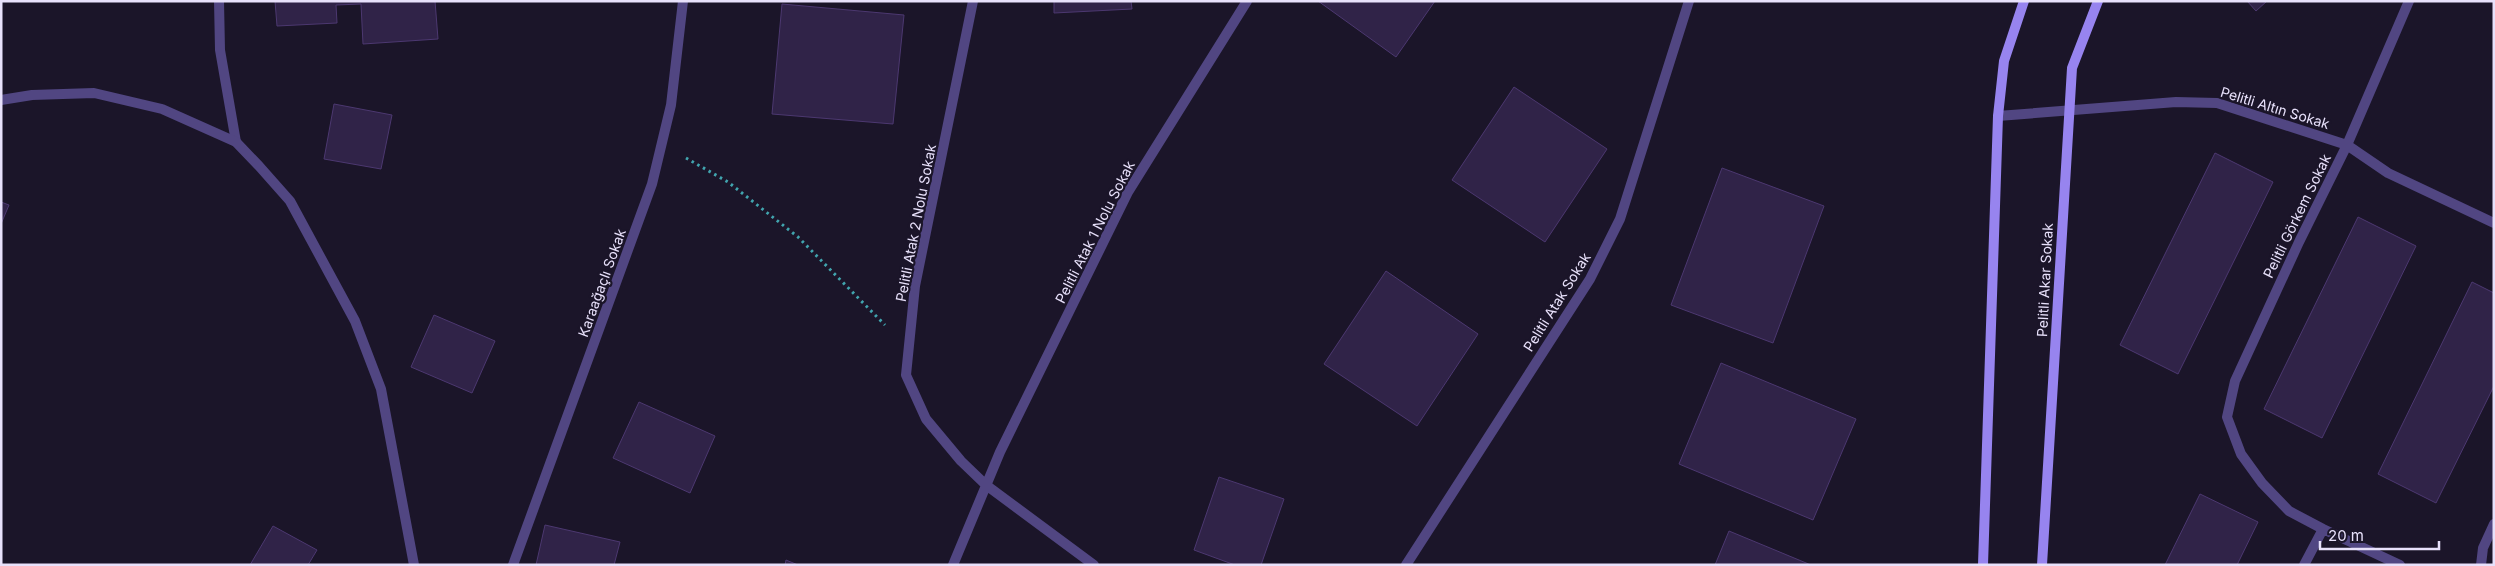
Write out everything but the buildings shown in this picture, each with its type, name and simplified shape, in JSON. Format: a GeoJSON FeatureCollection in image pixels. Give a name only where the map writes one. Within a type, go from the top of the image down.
{"type":"FeatureCollection","features":[{"type":"Feature","properties":{"kind":"main road"},"geometry":{"type":"LineString","coordinates":[[1983,565],[1998,116],[2004,61],[2024,1]]}},
{"type":"Feature","properties":{"kind":"main road","name":"Pelitli Akar Sokak"},"geometry":{"type":"LineString","coordinates":[[2042,565],[2072,68],[2098,1]]}},
{"type":"Feature","properties":{"kind":"street"},"geometry":{"type":"LineString","coordinates":[[219,1],[220,50],[236,142]]}},
{"type":"Feature","properties":{"kind":"street","name":"Karaağaçlı Sokak"},"geometry":{"type":"LineString","coordinates":[[513,565],[652,184],[670,105],[684,1]]}},
{"type":"Feature","properties":{"kind":"street","name":"Pelitli Atak 2 Nolu Sokak"},"geometry":{"type":"LineString","coordinates":[[974,1],[915,286],[906,375],[926,419],[961,461],[986,485]]}},
{"type":"Feature","properties":{"kind":"street","name":"Pelitli Atak 1 Nolu Sokak"},"geometry":{"type":"LineString","coordinates":[[953,565],[986,485],[1128,192],[1247,1]]}},
{"type":"Feature","properties":{"kind":"street","name":"Pelitli Atak Sokak"},"geometry":{"type":"LineString","coordinates":[[1406,565],[1590,279],[1620,219],[1689,1]]}},
{"type":"Feature","properties":{"kind":"street","name":"Pelitli Görkem Sokak"},"geometry":{"type":"LineString","coordinates":[[2323,529],[2289,510],[2262,483],[2240,454],[2227,417],[2239,372],[2299,242],[2347,145],[2409,1]]}},
{"type":"Feature","properties":{"kind":"street"},"geometry":{"type":"LineString","coordinates":[[1,100],[32,96],[94,93],[162,109],[236,142],[290,201],[355,321],[380,389],[414,565]]}},
{"type":"Feature","properties":{"kind":"street","name":"Pelitli Altın Sokak"},"geometry":{"type":"LineString","coordinates":[[1998,116],[2176,102],[2217,103],[2347,145],[2388,173],[2494,223]]}},
{"type":"Feature","properties":{"kind":"street"},"geometry":{"type":"LineString","coordinates":[[986,485],[1094,565]]}},
{"type":"Feature","properties":{"kind":"street"},"geometry":{"type":"LineString","coordinates":[[2481,565],[2483,548],[2494,524]]}},
{"type":"Feature","properties":{"kind":"street"},"geometry":{"type":"LineString","coordinates":[[2304,565],[2323,529],[2400,565]]}},
{"type":"Feature","properties":{"kind":"path"},"geometry":{"type":"LineString","coordinates":[[661,144],[728,182],[798,237],[909,349]]}}]}
